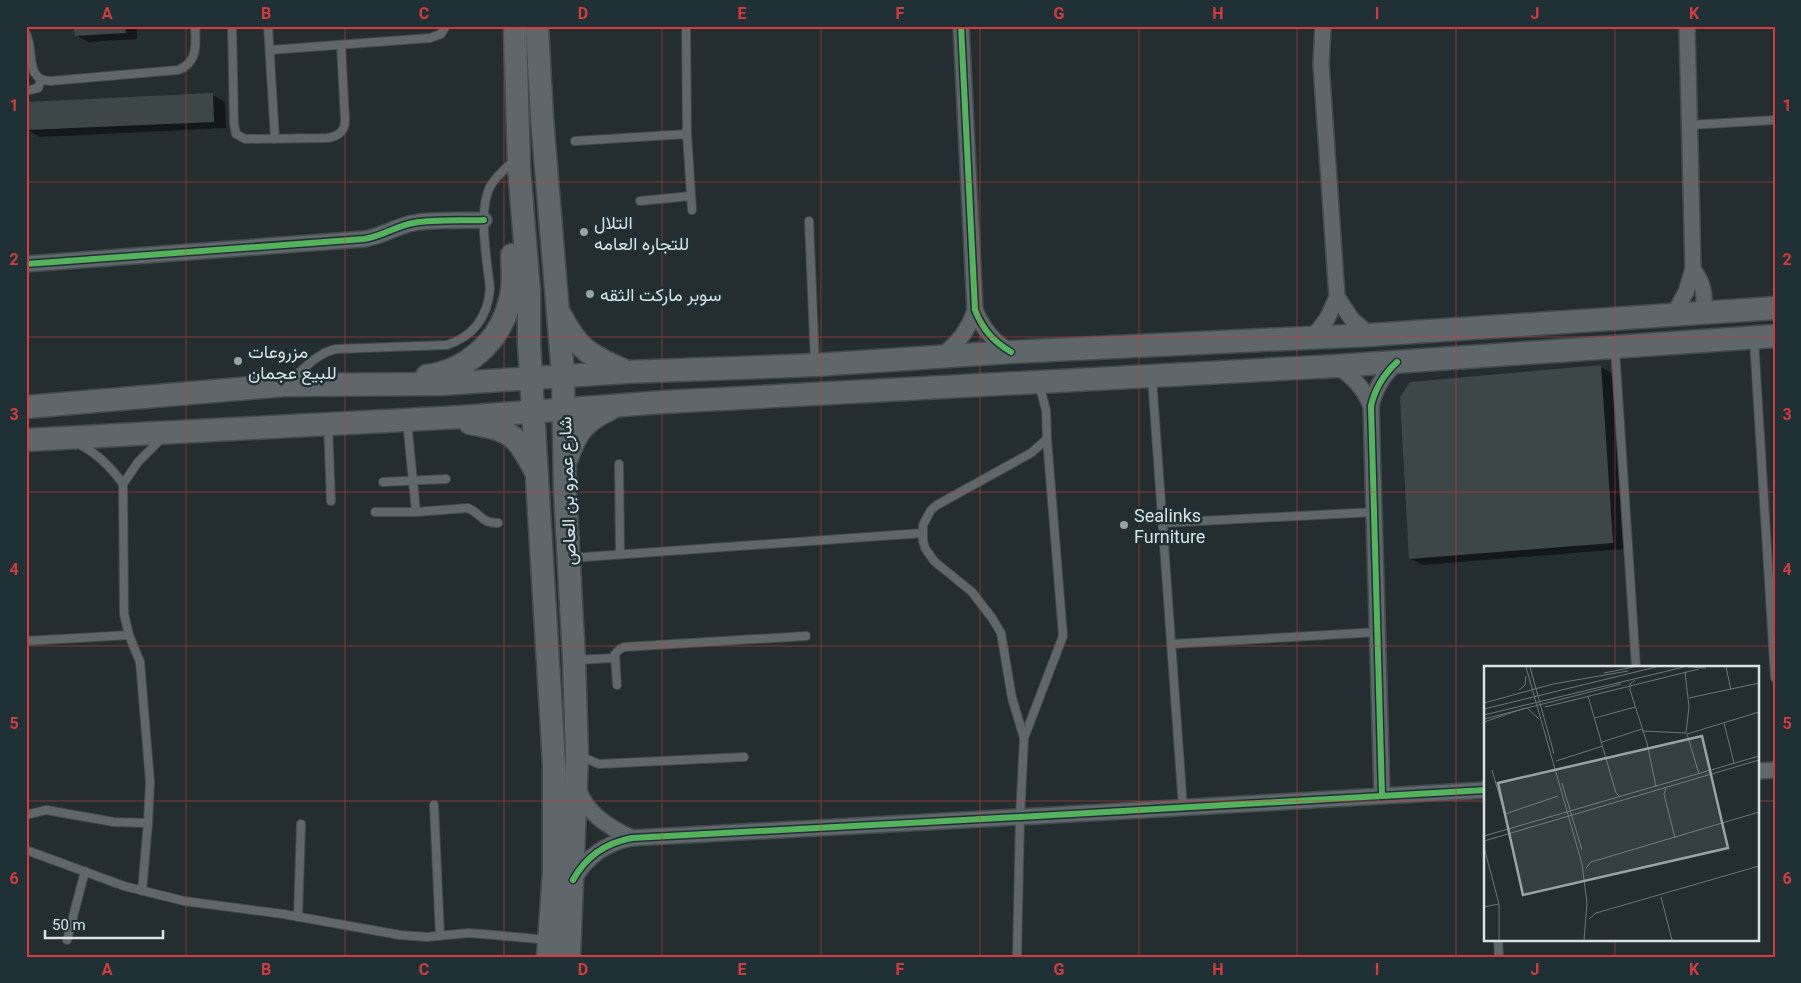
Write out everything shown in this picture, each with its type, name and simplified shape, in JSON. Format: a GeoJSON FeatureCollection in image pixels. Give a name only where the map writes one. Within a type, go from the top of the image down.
{"type":"FeatureCollection","features":[{"type":"Feature","properties":{"kind":"main road","name":"شارع عمرو بن العاص"},"geometry":{"type":"LineString","coordinates":[[515,26],[519,167],[528,291],[531,378],[554,764],[554,843],[549,949]]}},
{"type":"Feature","properties":{"kind":"main road","name":"شارع عمرو بن العاص"},"geometry":{"type":"LineString","coordinates":[[537,26],[542,118],[563,375],[564,469],[578,755],[569,957]]}},
{"type":"Feature","properties":{"kind":"main road"},"geometry":{"type":"LineString","coordinates":[[324,384],[342,379],[436,375],[464,364],[488,344],[504,319],[512,290],[511,220],[519,167]]}},
{"type":"Feature","properties":{"kind":"main road"},"geometry":{"type":"LineString","coordinates":[[557,308],[571,336],[578,343],[601,361],[626,372]]}},
{"type":"Feature","properties":{"kind":"main road"},"geometry":{"type":"LineString","coordinates":[[26,408],[285,385],[441,384],[563,375],[815,365],[1011,352],[1312,338],[1775,308]]}},
{"type":"Feature","properties":{"kind":"main road"},"geometry":{"type":"LineString","coordinates":[[1615,346],[1632,337],[1688,328],[1704,312]]}},
{"type":"Feature","properties":{"kind":"main road"},"geometry":{"type":"LineString","coordinates":[[26,440],[437,418],[664,402],[1336,366],[1764,337],[1760,327],[1775,320]]}},
{"type":"Feature","properties":{"kind":"main road"},"geometry":{"type":"LineString","coordinates":[[564,469],[573,442],[581,429],[596,416],[614,407]]}},
{"type":"Feature","properties":{"kind":"main road"},"geometry":{"type":"LineString","coordinates":[[437,418],[489,427],[509,433],[517,439],[537,473]]}},
{"type":"Feature","properties":{"kind":"street"},"geometry":{"type":"LineString","coordinates":[[960,26],[975,310],[980,323],[988,335],[999,345],[1011,352]]}},
{"type":"Feature","properties":{"kind":"street"},"geometry":{"type":"LineString","coordinates":[[1312,338],[1327,319],[1337,297],[1321,64],[1322,26]]}},
{"type":"Feature","properties":{"kind":"street"},"geometry":{"type":"LineString","coordinates":[[1674,314],[1686,292],[1693,269],[1687,26]]}},
{"type":"Feature","properties":{"kind":"street"},"geometry":{"type":"LineString","coordinates":[[26,264],[364,239],[418,222],[484,220]]}},
{"type":"Feature","properties":{"kind":"street"},"geometry":{"type":"LineString","coordinates":[[1693,269],[1703,287],[1705,295],[1704,312]]}},
{"type":"Feature","properties":{"kind":"street"},"geometry":{"type":"LineString","coordinates":[[1337,297],[1351,318],[1369,334]]}},
{"type":"Feature","properties":{"kind":"street"},"geometry":{"type":"LineString","coordinates":[[939,358],[962,338],[975,310]]}},
{"type":"Feature","properties":{"kind":"street"},"geometry":{"type":"LineString","coordinates":[[1382,796],[1371,406],[1377,386],[1397,362]]}},
{"type":"Feature","properties":{"kind":"street"},"geometry":{"type":"LineString","coordinates":[[1336,366],[1358,383],[1371,406]]}},
{"type":"Feature","properties":{"kind":"street"},"geometry":{"type":"LineString","coordinates":[[1758,771],[1775,770]]}},
{"type":"Feature","properties":{"kind":"street"},"geometry":{"type":"LineString","coordinates":[[576,784],[581,797],[603,822],[632,838]]}},
{"type":"Feature","properties":{"kind":"street"},"geometry":{"type":"LineString","coordinates":[[573,880],[579,869],[597,851],[614,842],[632,838],[1484,790]]}},
{"type":"Feature","properties":{"kind":"lane"},"geometry":{"type":"LineString","coordinates":[[26,34],[30,43],[30,71],[41,80],[50,81],[183,68],[194,57],[195,26]]}},
{"type":"Feature","properties":{"kind":"lane"},"geometry":{"type":"LineString","coordinates":[[232,26],[234,129],[236,134],[245,139],[328,138],[334,137],[343,131],[346,120],[341,45]]}},
{"type":"Feature","properties":{"kind":"lane"},"geometry":{"type":"LineString","coordinates":[[268,26],[275,139]]}},
{"type":"Feature","properties":{"kind":"lane"},"geometry":{"type":"LineString","coordinates":[[270,50],[430,38],[441,34],[446,26]]}},
{"type":"Feature","properties":{"kind":"lane"},"geometry":{"type":"LineString","coordinates":[[686,26],[687,134],[692,210]]}},
{"type":"Feature","properties":{"kind":"lane"},"geometry":{"type":"LineString","coordinates":[[26,91],[38,88],[41,80]]}},
{"type":"Feature","properties":{"kind":"lane"},"geometry":{"type":"LineString","coordinates":[[1690,125],[1775,120]]}},
{"type":"Feature","properties":{"kind":"lane"},"geometry":{"type":"LineString","coordinates":[[575,141],[687,134]]}},
{"type":"Feature","properties":{"kind":"lane"},"geometry":{"type":"LineString","coordinates":[[285,385],[321,354],[328,351],[336,349],[436,346],[458,341],[467,336],[482,320],[489,300],[490,288],[484,220],[485,201],[497,176],[519,167]]}},
{"type":"Feature","properties":{"kind":"lane"},"geometry":{"type":"LineString","coordinates":[[640,201],[691,196]]}},
{"type":"Feature","properties":{"kind":"lane"},"geometry":{"type":"LineString","coordinates":[[809,221],[815,365]]}},
{"type":"Feature","properties":{"kind":"lane"},"geometry":{"type":"LineString","coordinates":[[1764,337],[1775,678]]}},
{"type":"Feature","properties":{"kind":"lane"},"geometry":{"type":"LineString","coordinates":[[1615,346],[1636,666]]}},
{"type":"Feature","properties":{"kind":"lane"},"geometry":{"type":"LineString","coordinates":[[1151,376],[1184,808]]}},
{"type":"Feature","properties":{"kind":"lane"},"geometry":{"type":"LineString","coordinates":[[1017,957],[1024,738],[1063,636],[1046,410],[1038,382]]}},
{"type":"Feature","properties":{"kind":"lane"},"geometry":{"type":"LineString","coordinates":[[407,419],[416,512]]}},
{"type":"Feature","properties":{"kind":"lane"},"geometry":{"type":"LineString","coordinates":[[328,424],[331,501]]}},
{"type":"Feature","properties":{"kind":"lane"},"geometry":{"type":"LineString","coordinates":[[142,890],[150,782],[142,675],[124,614],[123,484],[138,462],[168,432]]}},
{"type":"Feature","properties":{"kind":"lane"},"geometry":{"type":"LineString","coordinates":[[67,438],[99,456],[123,484]]}},
{"type":"Feature","properties":{"kind":"lane"},"geometry":{"type":"LineString","coordinates":[[1024,738],[1012,698],[1001,633],[988,612],[972,592],[929,555],[922,533],[926,517],[937,504],[1031,453],[1047,439]]}},
{"type":"Feature","properties":{"kind":"lane"},"geometry":{"type":"LineString","coordinates":[[619,464],[620,554]]}},
{"type":"Feature","properties":{"kind":"lane"},"geometry":{"type":"LineString","coordinates":[[383,482],[446,479]]}},
{"type":"Feature","properties":{"kind":"lane"},"geometry":{"type":"LineString","coordinates":[[375,512],[416,512],[468,508],[484,520],[498,523]]}},
{"type":"Feature","properties":{"kind":"lane"},"geometry":{"type":"LineString","coordinates":[[1162,523],[1374,512]]}},
{"type":"Feature","properties":{"kind":"lane"},"geometry":{"type":"LineString","coordinates":[[569,558],[922,533]]}},
{"type":"Feature","properties":{"kind":"lane"},"geometry":{"type":"LineString","coordinates":[[1171,644],[1378,632]]}},
{"type":"Feature","properties":{"kind":"lane"},"geometry":{"type":"LineString","coordinates":[[26,641],[129,635]]}},
{"type":"Feature","properties":{"kind":"lane"},"geometry":{"type":"LineString","coordinates":[[617,685],[614,658],[617,651],[624,647],[806,636]]}},
{"type":"Feature","properties":{"kind":"lane"},"geometry":{"type":"LineString","coordinates":[[574,660],[614,658]]}},
{"type":"Feature","properties":{"kind":"lane"},"geometry":{"type":"LineString","coordinates":[[578,755],[599,764],[744,757]]}},
{"type":"Feature","properties":{"kind":"lane"},"geometry":{"type":"LineString","coordinates":[[434,804],[440,936]]}},
{"type":"Feature","properties":{"kind":"lane"},"geometry":{"type":"LineString","coordinates":[[26,814],[46,810],[114,822],[148,823]]}},
{"type":"Feature","properties":{"kind":"lane"},"geometry":{"type":"LineString","coordinates":[[298,917],[301,824]]}},
{"type":"Feature","properties":{"kind":"lane"},"geometry":{"type":"LineString","coordinates":[[26,850],[142,890],[184,901],[298,917],[400,935],[483,934],[549,949]]}},
{"type":"Feature","properties":{"kind":"lane"},"geometry":{"type":"LineString","coordinates":[[67,940],[85,871]]}},
{"type":"Feature","properties":{"kind":"lane"},"geometry":{"type":"LineString","coordinates":[[1498,940],[1499,957]]}},
{"type":"Feature","properties":{"kind":"building"},"geometry":{"type":"Polygon","coordinates":[[[74,26],[125,26],[126,33],[75,36],[74,26]]]}},
{"type":"Feature","properties":{"kind":"building"},"geometry":{"type":"Polygon","coordinates":[[[213,93],[214,122],[26,130],[26,102],[213,93]]]}},
{"type":"Feature","properties":{"kind":"building"},"geometry":{"type":"Polygon","coordinates":[[[1601,365],[1613,543],[1409,559],[1400,397],[1410,382],[1601,365]]]}},
{"type":"Feature","properties":{"kind":"cycle path"},"geometry":{"type":"LineString","coordinates":[[961,26],[975,310],[989,334],[1011,352]]}},
{"type":"Feature","properties":{"kind":"cycle path"},"geometry":{"type":"LineString","coordinates":[[26,264],[364,239],[413,223],[484,220]]}},
{"type":"Feature","properties":{"kind":"cycle path"},"geometry":{"type":"LineString","coordinates":[[1382,796],[1371,406],[1380,382],[1397,362]]}},
{"type":"Feature","properties":{"kind":"cycle path"},"geometry":{"type":"LineString","coordinates":[[573,880],[584,864],[597,852],[613,843],[632,838],[1484,790]]}},
{"type":"Feature","properties":{"kind":"place","name":"التلال للتجاره العامه"},"geometry":{"type":"Point","coordinates":[584,232]}},
{"type":"Feature","properties":{"kind":"place","name":"سوبر ماركت الثقه"},"geometry":{"type":"Point","coordinates":[590,294]}},
{"type":"Feature","properties":{"kind":"place","name":"مزروعات للبيع عجمان"},"geometry":{"type":"Point","coordinates":[238,361]}},
{"type":"Feature","properties":{"kind":"place","name":"Sealinks Furniture"},"geometry":{"type":"Point","coordinates":[1124,525]}}]}
